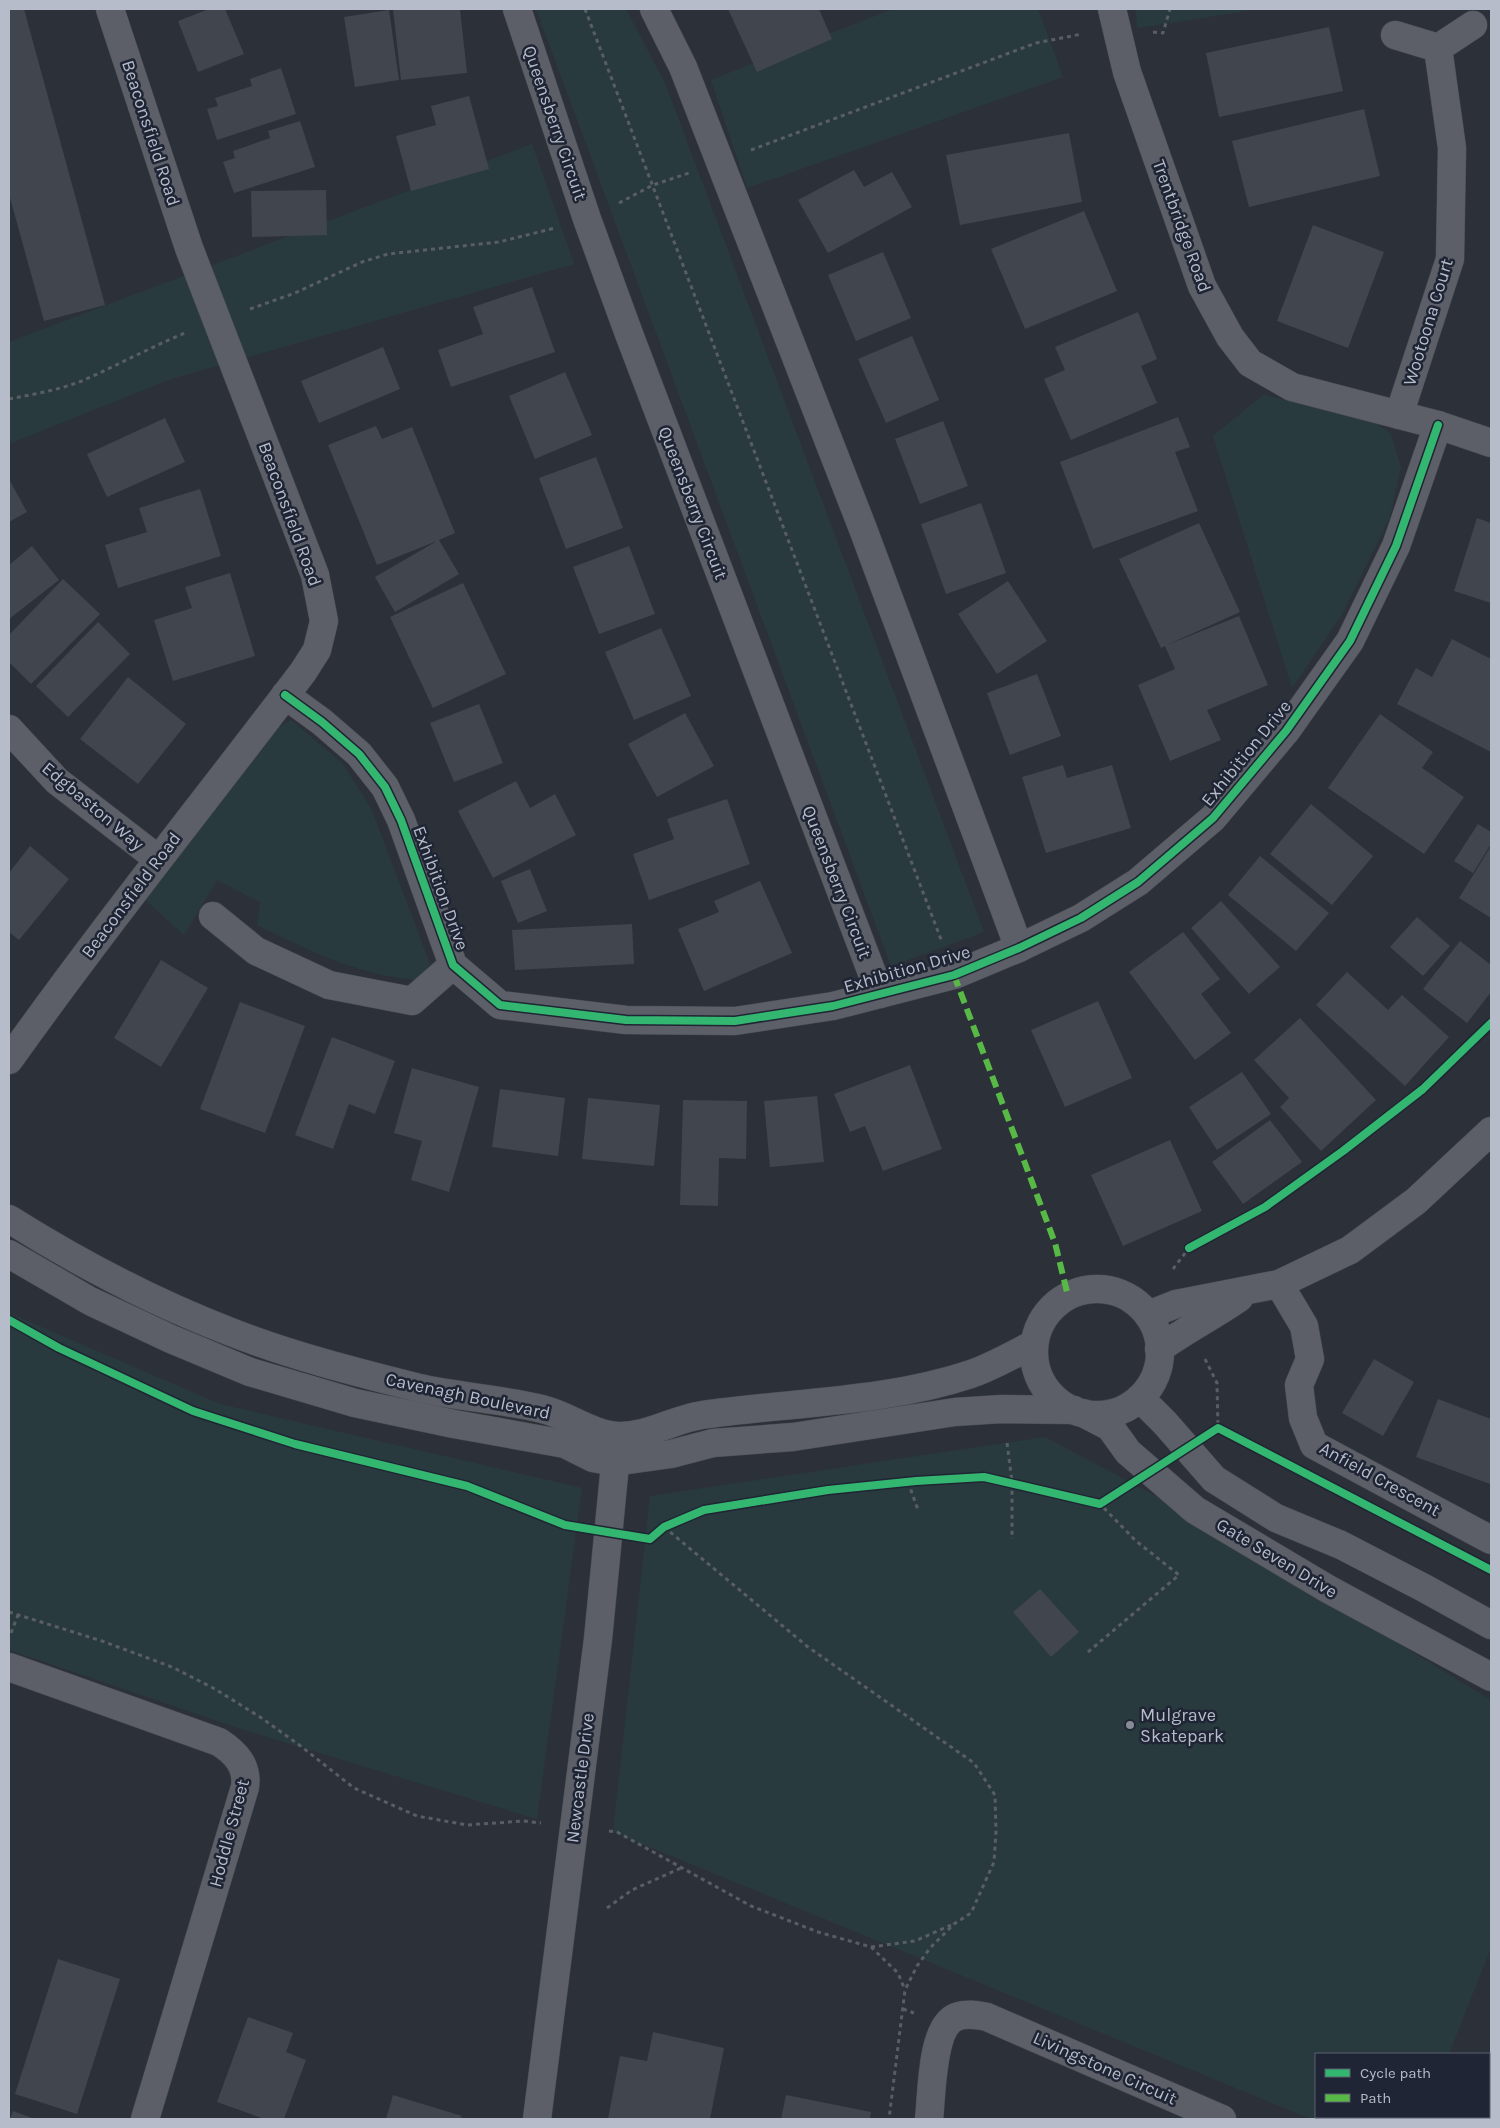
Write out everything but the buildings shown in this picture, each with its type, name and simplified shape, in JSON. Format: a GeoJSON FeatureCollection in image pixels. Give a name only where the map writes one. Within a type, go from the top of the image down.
{"type":"FeatureCollection","features":[{"type":"Feature","properties":{"kind":"street","name":"Beaconsfield Road"},"geometry":{"type":"LineString","coordinates":[[9,1060],[52,999],[285,695],[317,650],[324,621],[315,575],[193,257],[110,9]]}},
{"type":"Feature","properties":{"kind":"street","name":"Queensberry Circuit"},"geometry":{"type":"LineString","coordinates":[[516,9],[587,219],[629,334],[880,994]]}},
{"type":"Feature","properties":{"kind":"street"},"geometry":{"type":"LineString","coordinates":[[654,9],[683,67],[863,529],[1018,948]]}},
{"type":"Feature","properties":{"kind":"street","name":"Trentbridge Road"},"geometry":{"type":"LineString","coordinates":[[1112,9],[1127,72],[1202,286],[1230,338],[1250,363],[1292,387],[1438,425],[1491,443]]}},
{"type":"Feature","properties":{"kind":"street"},"geometry":{"type":"LineString","coordinates":[[1395,36],[1438,48],[1473,25]]}},
{"type":"Feature","properties":{"kind":"street","name":"Wootoona Court"},"geometry":{"type":"LineString","coordinates":[[1399,415],[1450,259],[1452,148],[1438,48]]}},
{"type":"Feature","properties":{"kind":"street","name":"Exhibition Drive"},"geometry":{"type":"LineString","coordinates":[[285,695],[322,722],[359,754],[385,787],[401,820],[453,966],[500,1005],[626,1020],[735,1022],[833,1006],[954,975],[1018,948],[1081,918],[1138,882],[1213,818],[1286,731],[1350,641],[1396,546],[1438,425]]}},
{"type":"Feature","properties":{"kind":"street","name":"Edgbaston Way"},"geometry":{"type":"LineString","coordinates":[[9,729],[57,781],[158,859]]}},
{"type":"Feature","properties":{"kind":"street","name":"Exhibition Drive"},"geometry":{"type":"LineString","coordinates":[[213,916],[256,951],[329,985],[412,1002],[453,966]]}},
{"type":"Feature","properties":{"kind":"street"},"geometry":{"type":"LineString","coordinates":[[1159,1349],[1189,1328],[1266,1287],[1350,1250],[1416,1202],[1491,1131]]}},
{"type":"Feature","properties":{"kind":"street","name":"Cavenagh Boulevard"},"geometry":{"type":"LineString","coordinates":[[9,1219],[52,1246],[132,1289],[231,1332],[325,1363],[422,1388],[544,1409],[586,1428],[619,1436],[650,1430],[699,1415],[817,1404],[897,1393],[972,1374],[1034,1344]]}},
{"type":"Feature","properties":{"kind":"street","name":"Cavenagh Boulevard"},"geometry":{"type":"LineString","coordinates":[[9,1254],[90,1301],[171,1339],[250,1372],[355,1403],[454,1424],[565,1444],[593,1458],[614,1462]]}},
{"type":"Feature","properties":{"kind":"street"},"geometry":{"type":"LineString","coordinates":[[1148,1315],[1176,1304],[1266,1287]]}},
{"type":"Feature","properties":{"kind":"street","name":"Anfield Crescent"},"geometry":{"type":"LineString","coordinates":[[1266,1287],[1304,1326],[1310,1360],[1299,1385],[1303,1418],[1314,1445],[1491,1540]]}},
{"type":"Feature","properties":{"kind":"street"},"geometry":{"type":"LineString","coordinates":[[614,1462],[671,1454],[713,1443],[793,1437],[955,1412],[1002,1409],[1104,1415],[1123,1409],[1140,1398],[1151,1383],[1158,1367],[1159,1349],[1156,1331],[1148,1315],[1134,1302],[1117,1292],[1098,1289],[1082,1291],[1068,1296],[1056,1304],[1045,1316],[1038,1329],[1034,1344],[1035,1364],[1042,1384],[1056,1400],[1078,1412]]}},
{"type":"Feature","properties":{"kind":"street","name":"Gate Seven Drive"},"geometry":{"type":"LineString","coordinates":[[1140,1398],[1214,1479],[1276,1518],[1341,1546],[1424,1588],[1491,1625]]}},
{"type":"Feature","properties":{"kind":"street","name":"Gate Seven Drive"},"geometry":{"type":"LineString","coordinates":[[1078,1412],[1110,1427],[1128,1452],[1195,1510],[1328,1589],[1491,1677]]}},
{"type":"Feature","properties":{"kind":"street","name":"Newcastle Drive"},"geometry":{"type":"LineString","coordinates":[[537,2119],[598,1639],[610,1532],[614,1462],[619,1436]]}},
{"type":"Feature","properties":{"kind":"street","name":"Hoddle Street"},"geometry":{"type":"LineString","coordinates":[[9,1667],[219,1742],[233,1751],[241,1762],[246,1776],[245,1787],[145,2119]]}},
{"type":"Feature","properties":{"kind":"street","name":"Livingstone Circuit"},"geometry":{"type":"LineString","coordinates":[[929,2119],[938,2040],[945,2026],[956,2017],[970,2014],[987,2017],[1222,2119]]}},
{"type":"Feature","properties":{"kind":"path"},"geometry":{"type":"LineString","coordinates":[[585,9],[954,975]]}},
{"type":"Feature","properties":{"kind":"path"},"geometry":{"type":"LineString","coordinates":[[1189,1248],[1197,1243]]}},
{"type":"Feature","properties":{"kind":"path"},"geometry":{"type":"LineString","coordinates":[[1002,1409],[1012,1482],[1012,1539]]}},
{"type":"Feature","properties":{"kind":"path"},"geometry":{"type":"LineString","coordinates":[[1187,1448],[1218,1428],[1227,1433]]}},
{"type":"Feature","properties":{"kind":"path"},"geometry":{"type":"LineString","coordinates":[[900,1483],[912,1481],[918,1510]]}},
{"type":"Feature","properties":{"kind":"path"},"geometry":{"type":"LineString","coordinates":[[1003,1481],[1022,1485]]}},
{"type":"Feature","properties":{"kind":"path"},"geometry":{"type":"LineString","coordinates":[[1100,1504],[1107,1499]]}},
{"type":"Feature","properties":{"kind":"path"},"geometry":{"type":"LineString","coordinates":[[1088,1652],[1178,1575],[1136,1541],[1100,1504],[1090,1501]]}},
{"type":"Feature","properties":{"kind":"path"},"geometry":{"type":"LineString","coordinates":[[610,1532],[650,1539],[664,1527],[672,1524]]}},
{"type":"Feature","properties":{"kind":"path"},"geometry":{"type":"LineString","coordinates":[[9,1612],[102,1641],[172,1667],[215,1689],[260,1717],[354,1788],[416,1816],[467,1825],[524,1821],[617,1832],[751,1906],[818,1932],[871,1947],[915,1941],[954,1924],[971,1913],[994,1862],[996,1832],[996,1795],[974,1763],[808,1647],[664,1527]]}},
{"type":"Feature","properties":{"kind":"path"},"geometry":{"type":"LineString","coordinates":[[9,1640],[18,1615]]}},
{"type":"Feature","properties":{"kind":"path"},"geometry":{"type":"LineString","coordinates":[[607,1908],[632,1890],[681,1868]]}},
{"type":"Feature","properties":{"kind":"path"},"geometry":{"type":"LineString","coordinates":[[889,2119],[905,1990],[916,1966],[930,1948],[954,1924]]}},
{"type":"Feature","properties":{"kind":"path"},"geometry":{"type":"LineString","coordinates":[[871,1947],[898,1973],[905,1990]]}},
{"type":"Feature","properties":{"kind":"shaded area"},"geometry":{"type":"Polygon","coordinates":[[[536,9],[626,9],[665,83],[984,932],[891,966],[536,9]]]}},
{"type":"Feature","properties":{"kind":"shaded area"},"geometry":{"type":"Polygon","coordinates":[[[893,9],[1038,9],[1063,77],[747,188],[711,80],[893,9]]]}},
{"type":"Feature","properties":{"kind":"shaded area"},"geometry":{"type":"Polygon","coordinates":[[[1136,9],[1260,9],[1137,28],[1136,9]]]}},
{"type":"Feature","properties":{"kind":"shaded area"},"geometry":{"type":"Polygon","coordinates":[[[532,144],[574,264],[171,379],[9,444],[9,342],[532,144]]]}},
{"type":"Feature","properties":{"kind":"shaded area"},"geometry":{"type":"Polygon","coordinates":[[[1263,395],[1331,409],[1371,420],[1391,434],[1401,467],[1390,517],[1343,613],[1292,688],[1213,436],[1263,395]]]}},
{"type":"Feature","properties":{"kind":"shaded area"},"geometry":{"type":"Polygon","coordinates":[[[291,720],[342,763],[371,808],[430,964],[418,980],[397,978],[355,967],[296,944],[257,925],[260,902],[217,880],[184,935],[143,898],[264,735],[291,720]]]}},
{"type":"Feature","properties":{"kind":"shaded area"},"geometry":{"type":"Polygon","coordinates":[[[9,1313],[220,1404],[582,1488],[537,1819],[244,1730],[9,1650],[9,1313]]]}},
{"type":"Feature","properties":{"kind":"shaded area"},"geometry":{"type":"Polygon","coordinates":[[[1045,1437],[1158,1497],[1491,1700],[1491,1948],[1449,2053],[1315,2053],[1315,2118],[1423,2119],[1311,2119],[613,1832],[650,1496],[1045,1437]]]}},
{"type":"Feature","properties":{"kind":"marked path"},"geometry":{"type":"LineString","coordinates":[[954,975],[1055,1243],[1068,1296]]}},
{"type":"Feature","properties":{"kind":"cycle path"},"geometry":{"type":"LineString","coordinates":[[285,695],[322,722],[359,754],[385,787],[401,820],[453,965],[500,1005],[626,1020],[735,1021],[833,1006],[954,975],[1019,948],[1081,918],[1138,882],[1213,818],[1286,731],[1350,641],[1396,546],[1438,425]]}},
{"type":"Feature","properties":{"kind":"cycle path"},"geometry":{"type":"LineString","coordinates":[[1189,1248],[1265,1207],[1343,1151],[1423,1089],[1491,1023]]}},
{"type":"Feature","properties":{"kind":"cycle path"},"geometry":{"type":"LineString","coordinates":[[9,1320],[59,1348],[193,1411],[295,1444],[467,1486],[565,1525],[650,1539],[664,1527],[704,1510],[828,1490],[916,1481],[984,1477],[1100,1504],[1218,1428],[1491,1570]]}},
{"type":"Feature","properties":{"kind":"place","name":"Mulgrave Skatepark"},"geometry":{"type":"Point","coordinates":[1130,1725]}}]}
